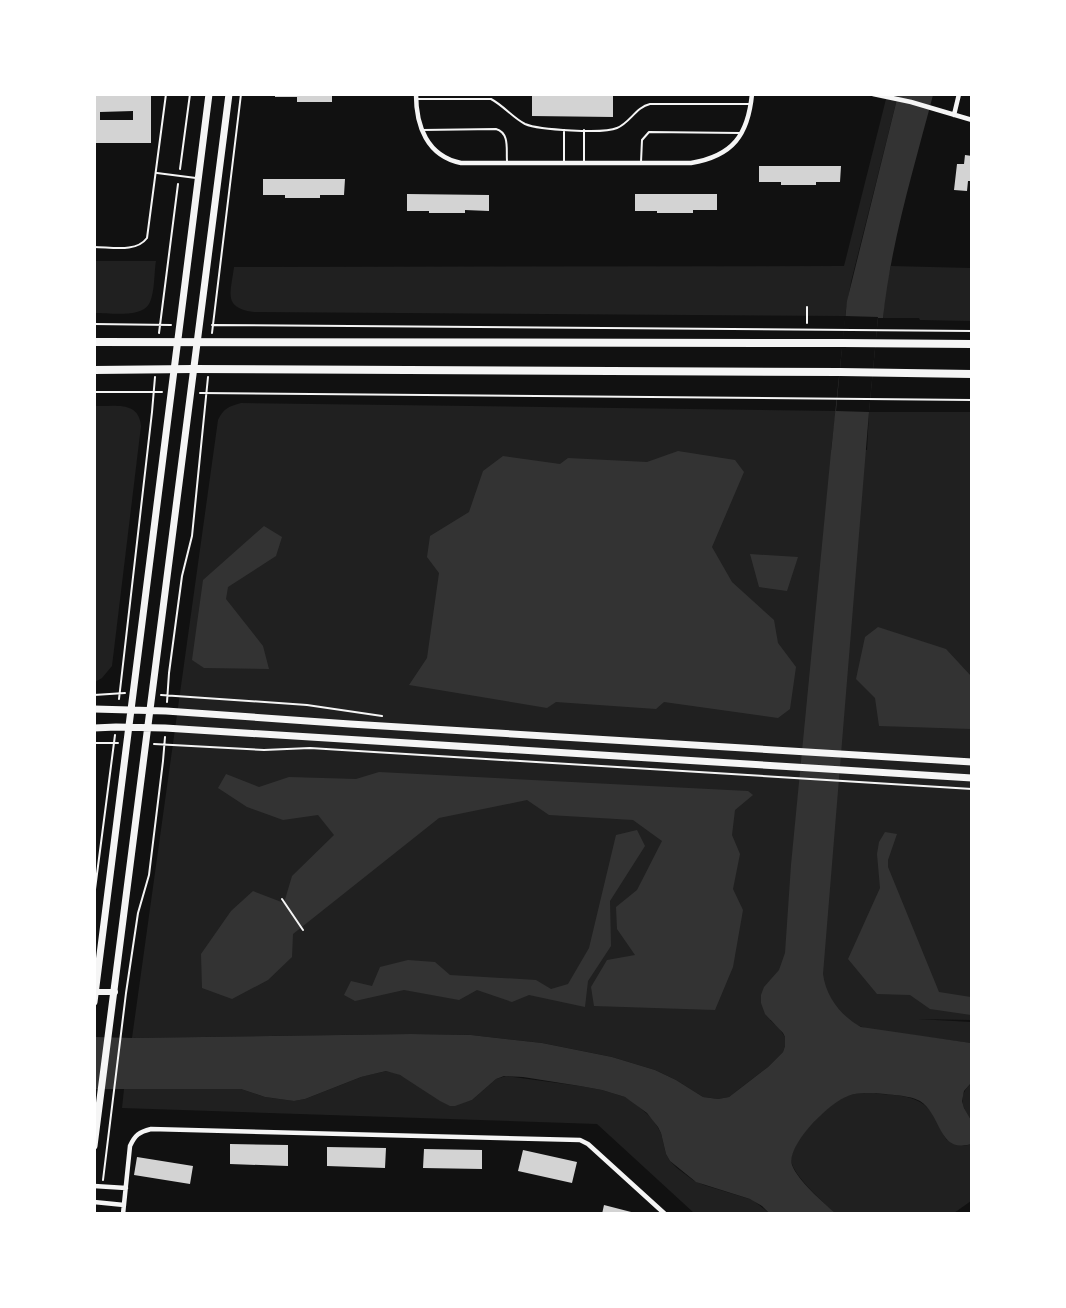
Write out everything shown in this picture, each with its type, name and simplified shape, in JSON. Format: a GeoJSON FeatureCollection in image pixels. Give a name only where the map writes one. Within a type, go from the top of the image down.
{"type":"FeatureCollection","features":[{"type":"Feature","properties":{"kind":"main road"},"geometry":{"type":"LineString","coordinates":[[94,1002],[208,94]]}},
{"type":"Feature","properties":{"kind":"main road"},"geometry":{"type":"LineString","coordinates":[[94,1146],[229,94]]}},
{"type":"Feature","properties":{"kind":"main road"},"geometry":{"type":"LineString","coordinates":[[94,342],[972,344]]}},
{"type":"Feature","properties":{"kind":"main road"},"geometry":{"type":"LineString","coordinates":[[94,370],[972,374]]}},
{"type":"Feature","properties":{"kind":"main road"},"geometry":{"type":"LineString","coordinates":[[94,709],[166,711],[338,724],[972,762]]}},
{"type":"Feature","properties":{"kind":"main road"},"geometry":{"type":"LineString","coordinates":[[94,729],[165,728],[972,778]]}},
{"type":"Feature","properties":{"kind":"street"},"geometry":{"type":"LineString","coordinates":[[416,97],[418,115],[427,141],[440,156],[450,161],[461,163],[691,163],[717,157],[738,141],[746,125],[752,94]]}},
{"type":"Feature","properties":{"kind":"street"},"geometry":{"type":"LineString","coordinates":[[873,94],[972,120]]}},
{"type":"Feature","properties":{"kind":"street"},"geometry":{"type":"LineString","coordinates":[[954,115],[959,94]]}},
{"type":"Feature","properties":{"kind":"street"},"geometry":{"type":"LineString","coordinates":[[95,992],[115,992]]}},
{"type":"Feature","properties":{"kind":"street"},"geometry":{"type":"LineString","coordinates":[[123,1214],[130,1146],[134,1137],[151,1129],[580,1140],[588,1144],[665,1214]]}},
{"type":"Feature","properties":{"kind":"street"},"geometry":{"type":"LineString","coordinates":[[94,1186],[126,1188]]}},
{"type":"Feature","properties":{"kind":"street"},"geometry":{"type":"LineString","coordinates":[[94,1202],[124,1205]]}},
{"type":"Feature","properties":{"kind":"lane"},"geometry":{"type":"LineString","coordinates":[[94,247],[133,248],[144,243],[147,238],[166,94]]}},
{"type":"Feature","properties":{"kind":"lane"},"geometry":{"type":"LineString","coordinates":[[416,97],[491,99],[523,123],[564,130],[605,130],[620,127],[645,105],[651,104],[751,104]]}},
{"type":"Feature","properties":{"kind":"lane"},"geometry":{"type":"LineString","coordinates":[[422,130],[496,129],[505,134],[507,163]]}},
{"type":"Feature","properties":{"kind":"lane"},"geometry":{"type":"LineString","coordinates":[[564,130],[564,163]]}},
{"type":"Feature","properties":{"kind":"lane"},"geometry":{"type":"LineString","coordinates":[[584,130],[584,163]]}},
{"type":"Feature","properties":{"kind":"lane"},"geometry":{"type":"LineString","coordinates":[[641,163],[642,140],[649,132],[742,133]]}},
{"type":"Feature","properties":{"kind":"lane"},"geometry":{"type":"LineString","coordinates":[[156,172],[199,178]]}},
{"type":"Feature","properties":{"kind":"path"},"geometry":{"type":"LineString","coordinates":[[158,342],[190,94]]}},
{"type":"Feature","properties":{"kind":"path"},"geometry":{"type":"LineString","coordinates":[[211,342],[241,94]]}},
{"type":"Feature","properties":{"kind":"path"},"geometry":{"type":"LineString","coordinates":[[807,307],[807,323]]}},
{"type":"Feature","properties":{"kind":"path"},"geometry":{"type":"LineString","coordinates":[[94,324],[180,325]]}},
{"type":"Feature","properties":{"kind":"path"},"geometry":{"type":"LineString","coordinates":[[199,325],[972,331]]}},
{"type":"Feature","properties":{"kind":"path"},"geometry":{"type":"LineString","coordinates":[[117,710],[155,370]]}},
{"type":"Feature","properties":{"kind":"path"},"geometry":{"type":"LineString","coordinates":[[166,711],[182,576],[192,536],[209,370]]}},
{"type":"Feature","properties":{"kind":"path"},"geometry":{"type":"LineString","coordinates":[[94,392],[171,392]]}},
{"type":"Feature","properties":{"kind":"path"},"geometry":{"type":"LineString","coordinates":[[190,393],[972,400]]}},
{"type":"Feature","properties":{"kind":"path"},"geometry":{"type":"LineString","coordinates":[[94,695],[134,694]]}},
{"type":"Feature","properties":{"kind":"path"},"geometry":{"type":"LineString","coordinates":[[152,694],[308,705],[383,716]]}},
{"type":"Feature","properties":{"kind":"path"},"geometry":{"type":"LineString","coordinates":[[94,897],[116,727]]}},
{"type":"Feature","properties":{"kind":"path"},"geometry":{"type":"LineString","coordinates":[[102,1186],[138,913],[149,875],[165,728]]}},
{"type":"Feature","properties":{"kind":"path"},"geometry":{"type":"LineString","coordinates":[[94,743],[127,743]]}},
{"type":"Feature","properties":{"kind":"path"},"geometry":{"type":"LineString","coordinates":[[145,744],[264,750],[310,748],[972,789]]}},
{"type":"Feature","properties":{"kind":"path"},"geometry":{"type":"LineString","coordinates":[[282,899],[303,930]]}},
{"type":"Feature","properties":{"kind":"shaded area"},"geometry":{"type":"Polygon","coordinates":[[[887,95],[898,95],[851,282],[845,316],[254,312],[237,307],[231,297],[234,267],[844,266],[887,95]]]}},
{"type":"Feature","properties":{"kind":"shaded area"},"geometry":{"type":"Polygon","coordinates":[[[898,95],[933,95],[897,233],[883,318],[878,318],[823,974],[827,990],[836,1005],[861,1027],[971,1043],[971,1083],[964,1091],[962,1101],[971,1120],[971,1144],[960,1146],[952,1143],[941,1132],[927,1107],[916,1099],[871,1093],[851,1095],[831,1106],[811,1125],[802,1136],[792,1157],[792,1165],[799,1178],[835,1213],[769,1213],[750,1199],[696,1182],[670,1161],[661,1133],[647,1113],[625,1097],[602,1090],[504,1076],[496,1079],[472,1100],[450,1106],[400,1075],[386,1071],[361,1077],[305,1099],[294,1101],[265,1097],[241,1089],[95,1089],[95,1037],[471,1035],[542,1043],[612,1057],[655,1070],[703,1097],[718,1099],[729,1097],[768,1067],[783,1052],[785,1037],[765,1014],[761,995],[764,987],[779,970],[785,953],[791,865],[847,301],[898,95]]]}},
{"type":"Feature","properties":{"kind":"shaded area"},"geometry":{"type":"Polygon","coordinates":[[[95,261],[156,261],[149,304],[132,313],[95,313],[95,261]]]}},
{"type":"Feature","properties":{"kind":"shaded area"},"geometry":{"type":"Polygon","coordinates":[[[891,266],[971,268],[971,321],[883,318],[886,284],[891,266]]]}},
{"type":"Feature","properties":{"kind":"shaded area"},"geometry":{"type":"Polygon","coordinates":[[[241,403],[836,411],[831,450],[867,450],[869,412],[971,412],[971,1020],[918,1019],[971,1022],[971,1043],[867,1029],[852,1023],[770,1020],[785,1037],[783,1052],[768,1067],[729,1097],[718,1099],[703,1097],[655,1070],[612,1057],[542,1043],[471,1035],[132,1038],[218,420],[227,408],[241,403]]]}},
{"type":"Feature","properties":{"kind":"shaded area"},"geometry":{"type":"Polygon","coordinates":[[[95,406],[117,406],[130,409],[136,412],[141,426],[112,666],[102,678],[95,682],[95,406]]]}},
{"type":"Feature","properties":{"kind":"shaded area"},"geometry":{"type":"Polygon","coordinates":[[[678,451],[735,460],[744,472],[712,547],[732,582],[774,620],[778,643],[796,667],[790,709],[778,718],[664,702],[656,709],[556,702],[547,708],[409,685],[427,658],[439,573],[427,557],[430,536],[469,512],[483,471],[503,456],[560,464],[568,458],[647,462],[678,451]]]}},
{"type":"Feature","properties":{"kind":"shaded area"},"geometry":{"type":"Polygon","coordinates":[[[264,526],[282,537],[276,556],[228,587],[226,599],[263,646],[269,669],[204,668],[192,660],[203,580],[264,526]]]}},
{"type":"Feature","properties":{"kind":"shaded area"},"geometry":{"type":"Polygon","coordinates":[[[750,554],[798,557],[787,591],[759,587],[750,554]]]}},
{"type":"Feature","properties":{"kind":"shaded area"},"geometry":{"type":"Polygon","coordinates":[[[878,627],[946,649],[971,676],[971,729],[879,726],[875,698],[856,679],[865,637],[878,627]]]}},
{"type":"Feature","properties":{"kind":"shaded area"},"geometry":{"type":"Polygon","coordinates":[[[379,772],[748,791],[753,795],[735,810],[732,835],[740,854],[733,889],[743,910],[733,967],[715,1010],[594,1006],[591,987],[607,960],[635,955],[617,929],[616,907],[637,890],[662,841],[633,820],[549,815],[527,800],[439,818],[293,934],[292,957],[268,980],[232,999],[202,988],[201,954],[231,911],[253,891],[284,903],[292,876],[334,835],[318,815],[283,820],[247,807],[218,788],[226,774],[259,787],[289,777],[356,779],[379,772]]]}},
{"type":"Feature","properties":{"kind":"shaded area"},"geometry":{"type":"Polygon","coordinates":[[[637,830],[645,846],[610,901],[611,946],[588,981],[585,1007],[529,995],[512,1002],[477,990],[459,1000],[404,990],[355,1001],[344,995],[351,981],[372,986],[380,967],[408,960],[435,962],[450,975],[536,980],[551,989],[568,984],[589,948],[616,835],[637,830]]]}},
{"type":"Feature","properties":{"kind":"shaded area"},"geometry":{"type":"Polygon","coordinates":[[[885,832],[897,834],[888,860],[888,867],[939,992],[971,997],[971,1015],[930,1009],[910,995],[877,994],[848,959],[880,888],[877,854],[879,842],[885,832]]]}},
{"type":"Feature","properties":{"kind":"shaded area"},"geometry":{"type":"Polygon","coordinates":[[[386,1071],[404,1077],[453,1106],[472,1100],[496,1079],[506,1076],[580,1086],[625,1097],[653,1119],[661,1133],[666,1154],[677,1168],[704,1185],[753,1200],[769,1213],[694,1213],[597,1124],[122,1108],[124,1089],[241,1089],[265,1097],[294,1101],[305,1099],[361,1077],[386,1071]]]}},
{"type":"Feature","properties":{"kind":"shaded area"},"geometry":{"type":"Polygon","coordinates":[[[971,1083],[971,1120],[962,1101],[964,1092],[971,1083]]]}},
{"type":"Feature","properties":{"kind":"shaded area"},"geometry":{"type":"Polygon","coordinates":[[[872,1093],[906,1097],[921,1102],[933,1114],[947,1140],[964,1146],[971,1144],[971,1201],[954,1213],[835,1214],[811,1190],[792,1164],[795,1146],[819,1116],[837,1101],[854,1094],[872,1093]]]}},
{"type":"Feature","properties":{"kind":"pier"},"geometry":{"type":"Polygon","coordinates":[[[845,316],[878,317],[869,412],[836,411],[845,316]]]}},
{"type":"Feature","properties":{"kind":"building"},"geometry":{"type":"Polygon","coordinates":[[[94,94],[151,94],[151,143],[94,143],[94,94]],[[133,111],[100,112],[100,120],[133,120],[133,111]]]}},
{"type":"Feature","properties":{"kind":"building"},"geometry":{"type":"Polygon","coordinates":[[[275,94],[332,94],[332,102],[297,102],[297,97],[275,97],[275,94]]]}},
{"type":"Feature","properties":{"kind":"building"},"geometry":{"type":"Polygon","coordinates":[[[532,94],[613,94],[613,117],[532,116],[532,94]]]}},
{"type":"Feature","properties":{"kind":"building"},"geometry":{"type":"Polygon","coordinates":[[[965,155],[972,156],[972,181],[968,181],[967,191],[954,190],[957,164],[964,164],[965,155]]]}},
{"type":"Feature","properties":{"kind":"building"},"geometry":{"type":"Polygon","coordinates":[[[759,166],[841,166],[840,182],[781,185],[781,182],[759,182],[759,166]]]}},
{"type":"Feature","properties":{"kind":"building"},"geometry":{"type":"Polygon","coordinates":[[[263,179],[345,179],[344,195],[285,198],[285,195],[263,195],[263,179]]]}},
{"type":"Feature","properties":{"kind":"building"},"geometry":{"type":"Polygon","coordinates":[[[407,194],[489,195],[489,211],[429,213],[429,211],[407,211],[407,194]]]}},
{"type":"Feature","properties":{"kind":"building"},"geometry":{"type":"Polygon","coordinates":[[[635,194],[717,194],[717,210],[693,210],[693,213],[635,211],[635,194]]]}},
{"type":"Feature","properties":{"kind":"building"},"geometry":{"type":"Polygon","coordinates":[[[230,1144],[288,1145],[288,1166],[230,1164],[230,1144]]]}},
{"type":"Feature","properties":{"kind":"building"},"geometry":{"type":"Polygon","coordinates":[[[327,1147],[386,1148],[385,1168],[327,1166],[327,1147]]]}},
{"type":"Feature","properties":{"kind":"building"},"geometry":{"type":"Polygon","coordinates":[[[424,1149],[482,1150],[482,1169],[423,1168],[424,1149]]]}},
{"type":"Feature","properties":{"kind":"building"},"geometry":{"type":"Polygon","coordinates":[[[523,1150],[577,1162],[572,1183],[518,1171],[523,1150]]]}},
{"type":"Feature","properties":{"kind":"building"},"geometry":{"type":"Polygon","coordinates":[[[137,1157],[193,1166],[190,1184],[134,1175],[137,1157]]]}},
{"type":"Feature","properties":{"kind":"building"},"geometry":{"type":"Polygon","coordinates":[[[604,1205],[635,1213],[635,1214],[602,1214],[604,1205]]]}}]}
